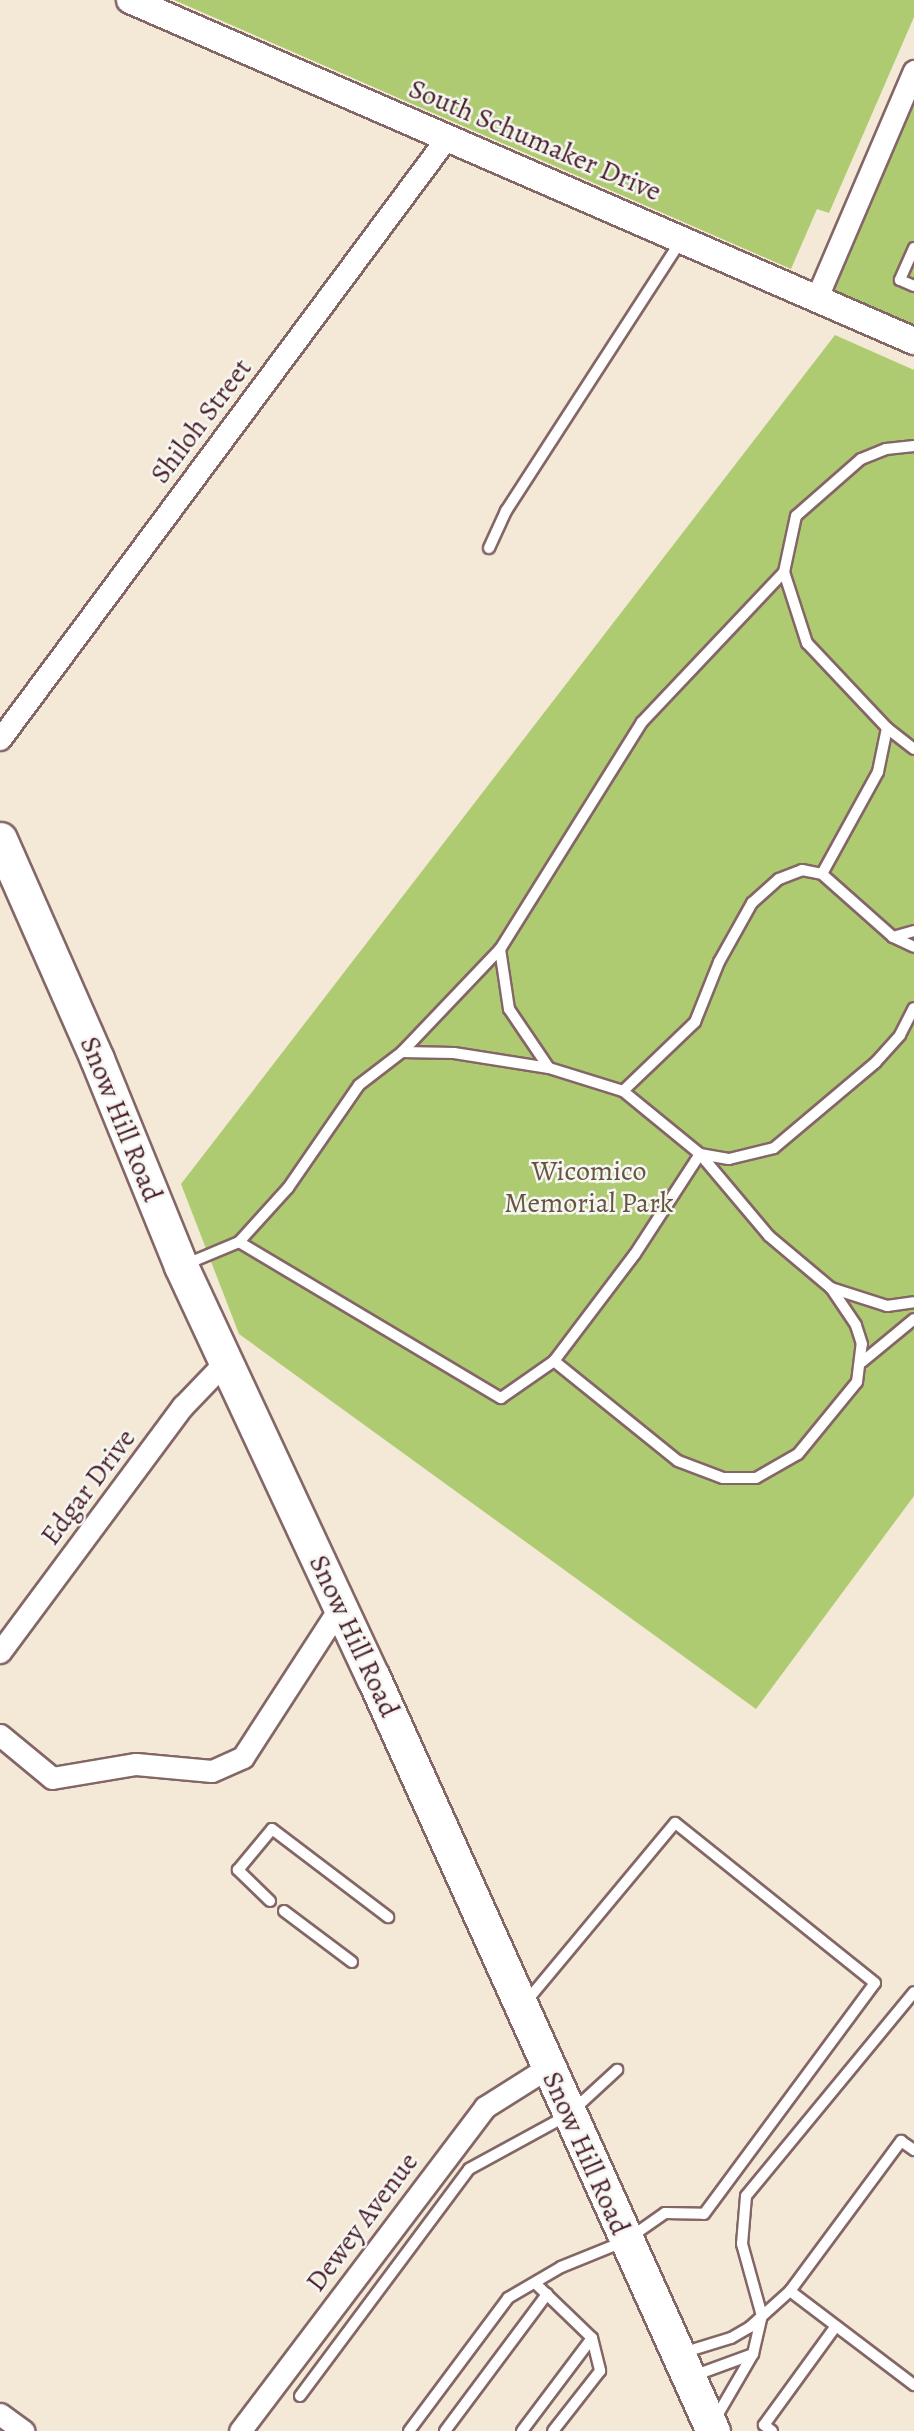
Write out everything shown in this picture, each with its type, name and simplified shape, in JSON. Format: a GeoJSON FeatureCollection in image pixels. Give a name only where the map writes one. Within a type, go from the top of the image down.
{"type":"FeatureCollection","features":[{"type":"Feature","properties":{"kind":"main road","name":"Snow Hill Road"},"geometry":{"type":"LineString","coordinates":[[0,839],[181,1266],[340,1607],[712,2429]]}},
{"type":"Feature","properties":{"kind":"street","name":"South Schumaker Drive"},"geometry":{"type":"LineString","coordinates":[[130,0],[683,238],[914,341]]}},
{"type":"Feature","properties":{"kind":"street"},"geometry":{"type":"LineString","coordinates":[[817,297],[914,71]]}},
{"type":"Feature","properties":{"kind":"street","name":"Shiloh Street"},"geometry":{"type":"LineString","coordinates":[[0,739],[447,136]]}},
{"type":"Feature","properties":{"kind":"street","name":"Edgar Drive"},"geometry":{"type":"LineString","coordinates":[[0,1652],[183,1406],[227,1360]]}},
{"type":"Feature","properties":{"kind":"street"},"geometry":{"type":"LineString","coordinates":[[0,1735],[52,1778],[136,1764],[212,1772],[243,1757],[340,1607]]}},
{"type":"Feature","properties":{"kind":"street","name":"Dewey Avenue"},"geometry":{"type":"LineString","coordinates":[[240,2431],[485,2108],[547,2068]]}},
{"type":"Feature","properties":{"kind":"street"},"geometry":{"type":"LineString","coordinates":[[0,2414],[23,2431]]}},
{"type":"Feature","properties":{"kind":"lane"},"geometry":{"type":"LineString","coordinates":[[489,548],[506,511],[683,238]]}},
{"type":"Feature","properties":{"kind":"lane"},"geometry":{"type":"LineString","coordinates":[[914,248],[900,280],[914,286]]}},
{"type":"Feature","properties":{"kind":"lane"},"geometry":{"type":"LineString","coordinates":[[914,446],[886,449],[861,459],[796,516],[784,572],[807,643],[887,728],[914,749]]}},
{"type":"Feature","properties":{"kind":"lane"},"geometry":{"type":"LineString","coordinates":[[181,1266],[239,1242],[288,1188],[359,1085],[402,1052],[500,949],[642,722],[784,572]]}},
{"type":"Feature","properties":{"kind":"lane"},"geometry":{"type":"LineString","coordinates":[[822,874],[878,772],[887,728]]}},
{"type":"Feature","properties":{"kind":"lane"},"geometry":{"type":"LineString","coordinates":[[624,1091],[695,1022],[719,962],[752,903],[779,879],[802,870],[822,874],[892,937],[914,947]]}},
{"type":"Feature","properties":{"kind":"lane"},"geometry":{"type":"LineString","coordinates":[[892,937],[914,931]]}},
{"type":"Feature","properties":{"kind":"lane"},"geometry":{"type":"LineString","coordinates":[[500,949],[509,1009],[549,1068]]}},
{"type":"Feature","properties":{"kind":"lane"},"geometry":{"type":"LineString","coordinates":[[701,1154],[754,1157],[782,1143],[829,1098],[876,1062],[900,1035],[914,1008]]}},
{"type":"Feature","properties":{"kind":"lane"},"geometry":{"type":"LineString","coordinates":[[402,1052],[467,1055],[549,1068],[624,1091],[701,1154],[769,1236],[831,1288],[856,1325],[862,1362],[857,1382],[798,1454],[775,1471],[745,1478],[723,1478],[678,1461],[554,1361]]}},
{"type":"Feature","properties":{"kind":"lane"},"geometry":{"type":"LineString","coordinates":[[239,1242],[501,1398],[554,1361],[635,1254],[701,1154]]}},
{"type":"Feature","properties":{"kind":"lane"},"geometry":{"type":"LineString","coordinates":[[831,1288],[887,1306],[914,1302]]}},
{"type":"Feature","properties":{"kind":"lane"},"geometry":{"type":"LineString","coordinates":[[862,1362],[914,1319]]}},
{"type":"Feature","properties":{"kind":"lane"},"geometry":{"type":"LineString","coordinates":[[409,2431],[508,2298],[537,2284],[561,2267],[625,2241],[665,2213],[704,2214],[875,1983],[675,1823],[522,2007]]}},
{"type":"Feature","properties":{"kind":"lane"},"geometry":{"type":"LineString","coordinates":[[270,1901],[238,1870],[272,1829],[388,1917]]}},
{"type":"Feature","properties":{"kind":"lane"},"geometry":{"type":"LineString","coordinates":[[284,1911],[352,1962]]}},
{"type":"Feature","properties":{"kind":"lane"},"geometry":{"type":"LineString","coordinates":[[712,2429],[753,2354],[762,2316],[742,2244],[746,2196],[914,1992]]}},
{"type":"Feature","properties":{"kind":"lane"},"geometry":{"type":"LineString","coordinates":[[300,2396],[469,2169],[568,2115],[617,2070]]}},
{"type":"Feature","properties":{"kind":"lane"},"geometry":{"type":"LineString","coordinates":[[682,2366],[762,2316],[790,2291],[901,2141],[914,2150]]}},
{"type":"Feature","properties":{"kind":"lane"},"geometry":{"type":"LineString","coordinates":[[537,2284],[592,2338],[600,2371],[554,2431]]}},
{"type":"Feature","properties":{"kind":"lane"},"geometry":{"type":"LineString","coordinates":[[790,2291],[914,2385]]}},
{"type":"Feature","properties":{"kind":"lane"},"geometry":{"type":"LineString","coordinates":[[445,2431],[547,2294]]}},
{"type":"Feature","properties":{"kind":"lane"},"geometry":{"type":"LineString","coordinates":[[772,2431],[764,2425],[836,2326]]}},
{"type":"Feature","properties":{"kind":"lane"},"geometry":{"type":"LineString","coordinates":[[522,2431],[592,2338]]}},
{"type":"Feature","properties":{"kind":"lane"},"geometry":{"type":"LineString","coordinates":[[682,2366],[753,2354]]}},
{"type":"Feature","properties":{"kind":"green space"},"geometry":{"type":"Polygon","coordinates":[[[174,0],[914,0],[914,17],[829,213],[817,209],[791,269],[174,0]]]}},
{"type":"Feature","properties":{"kind":"green space"},"geometry":{"type":"Polygon","coordinates":[[[914,60],[914,339],[817,297],[914,60]]]}},
{"type":"Feature","properties":{"kind":"green space","name":"Wicomico Memorial Park"},"geometry":{"type":"Polygon","coordinates":[[[835,335],[914,370],[914,1496],[756,1709],[239,1334],[181,1184],[835,335]]]}}]}
